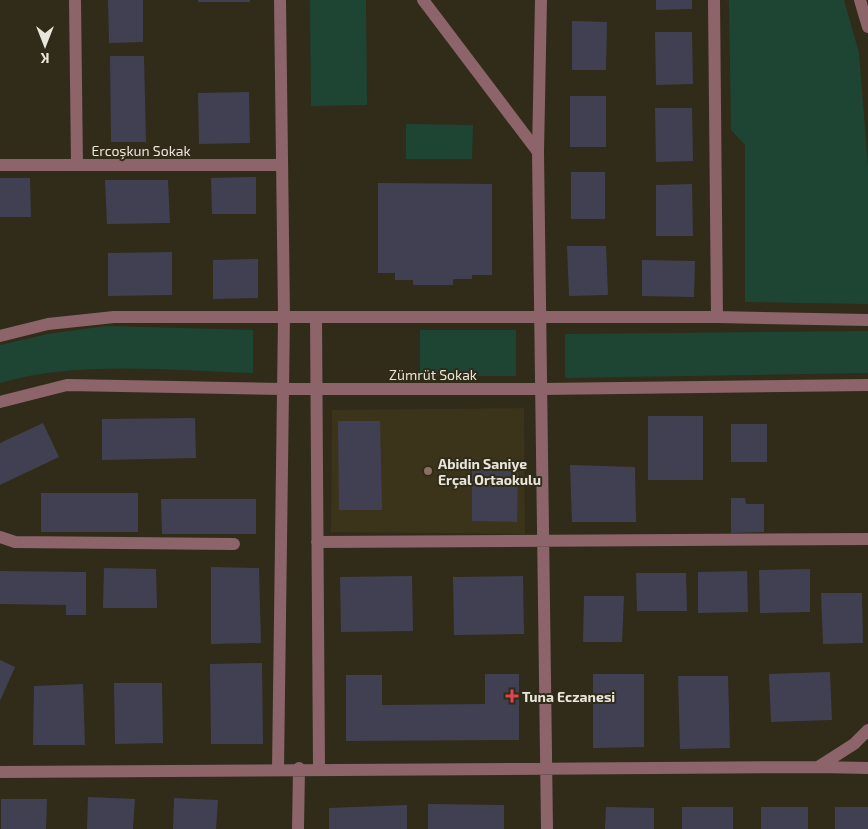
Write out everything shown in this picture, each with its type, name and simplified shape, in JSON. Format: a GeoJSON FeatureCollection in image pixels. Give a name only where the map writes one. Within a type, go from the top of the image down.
{"type":"FeatureCollection","features":[{"type":"Feature","properties":{"kind":"street"},"geometry":{"type":"LineString","coordinates":[[75,0],[77,165]]}},
{"type":"Feature","properties":{"kind":"street"},"geometry":{"type":"LineString","coordinates":[[278,769],[284,316],[280,0]]}},
{"type":"Feature","properties":{"kind":"street"},"geometry":{"type":"LineString","coordinates":[[423,0],[538,152]]}},
{"type":"Feature","properties":{"kind":"street"},"geometry":{"type":"LineString","coordinates":[[542,0],[538,152],[547,829]]}},
{"type":"Feature","properties":{"kind":"street"},"geometry":{"type":"LineString","coordinates":[[714,0],[717,317]]}},
{"type":"Feature","properties":{"kind":"street"},"geometry":{"type":"LineString","coordinates":[[860,0],[868,27]]}},
{"type":"Feature","properties":{"kind":"street","name":"Ercoşkun Sokak"},"geometry":{"type":"LineString","coordinates":[[0,166],[282,165]]}},
{"type":"Feature","properties":{"kind":"street"},"geometry":{"type":"LineString","coordinates":[[0,336],[48,324],[114,317],[717,317],[868,320]]}},
{"type":"Feature","properties":{"kind":"street"},"geometry":{"type":"LineString","coordinates":[[316,317],[318,768]]}},
{"type":"Feature","properties":{"kind":"street","name":"Zümrüt Sokak"},"geometry":{"type":"LineString","coordinates":[[0,402],[67,385],[283,389],[542,389],[868,385]]}},
{"type":"Feature","properties":{"kind":"street"},"geometry":{"type":"LineString","coordinates":[[0,537],[15,542],[234,544]]}},
{"type":"Feature","properties":{"kind":"street"},"geometry":{"type":"LineString","coordinates":[[318,542],[868,539]]}},
{"type":"Feature","properties":{"kind":"street"},"geometry":{"type":"LineString","coordinates":[[818,767],[854,744],[868,730]]}},
{"type":"Feature","properties":{"kind":"street"},"geometry":{"type":"LineString","coordinates":[[298,829],[299,768]]}},
{"type":"Feature","properties":{"kind":"street"},"geometry":{"type":"LineString","coordinates":[[0,772],[299,768],[868,768]]}},
{"type":"Feature","properties":{"kind":"shaded area","name":"Abidin Saniye Erçal Ortaokulu"},"geometry":{"type":"Polygon","coordinates":[[[524,408],[525,534],[331,532],[332,410],[524,408]]]}},
{"type":"Feature","properties":{"kind":"green space"},"geometry":{"type":"Polygon","coordinates":[[[310,0],[366,0],[367,105],[311,106],[310,0]]]}},
{"type":"Feature","properties":{"kind":"green space"},"geometry":{"type":"Polygon","coordinates":[[[729,0],[844,0],[859,53],[868,166],[868,304],[745,302],[745,145],[731,130],[729,0]]]}},
{"type":"Feature","properties":{"kind":"green space"},"geometry":{"type":"Polygon","coordinates":[[[406,124],[473,125],[472,159],[406,159],[406,124]]]}},
{"type":"Feature","properties":{"kind":"green space"},"geometry":{"type":"Polygon","coordinates":[[[106,326],[253,330],[253,373],[157,369],[93,369],[62,371],[0,383],[0,345],[48,334],[106,326]]]}},
{"type":"Feature","properties":{"kind":"green space"},"geometry":{"type":"Polygon","coordinates":[[[420,330],[516,330],[516,376],[420,376],[420,330]]]}},
{"type":"Feature","properties":{"kind":"green space"},"geometry":{"type":"Polygon","coordinates":[[[868,331],[868,373],[565,378],[565,334],[868,331]]]}},
{"type":"Feature","properties":{"kind":"building"},"geometry":{"type":"Polygon","coordinates":[[[108,0],[143,0],[143,42],[109,43],[108,0]]]}},
{"type":"Feature","properties":{"kind":"building"},"geometry":{"type":"Polygon","coordinates":[[[198,0],[250,0],[250,2],[198,2],[198,0]]]}},
{"type":"Feature","properties":{"kind":"building"},"geometry":{"type":"Polygon","coordinates":[[[656,0],[692,0],[692,9],[656,10],[656,0]]]}},
{"type":"Feature","properties":{"kind":"building"},"geometry":{"type":"Polygon","coordinates":[[[572,21],[607,22],[606,70],[572,70],[572,21]]]}},
{"type":"Feature","properties":{"kind":"building"},"geometry":{"type":"Polygon","coordinates":[[[655,32],[692,32],[693,84],[656,85],[655,32]]]}},
{"type":"Feature","properties":{"kind":"building"},"geometry":{"type":"Polygon","coordinates":[[[110,56],[144,56],[146,142],[111,142],[110,56]]]}},
{"type":"Feature","properties":{"kind":"building"},"geometry":{"type":"Polygon","coordinates":[[[249,92],[250,143],[199,144],[198,93],[249,92]]]}},
{"type":"Feature","properties":{"kind":"building"},"geometry":{"type":"Polygon","coordinates":[[[570,96],[606,96],[606,147],[570,147],[570,96]]]}},
{"type":"Feature","properties":{"kind":"building"},"geometry":{"type":"Polygon","coordinates":[[[655,108],[692,108],[693,161],[656,162],[655,108]]]}},
{"type":"Feature","properties":{"kind":"building"},"geometry":{"type":"Polygon","coordinates":[[[571,172],[605,172],[605,219],[571,219],[571,172]]]}},
{"type":"Feature","properties":{"kind":"building"},"geometry":{"type":"Polygon","coordinates":[[[256,177],[256,214],[212,214],[211,178],[256,177]]]}},
{"type":"Feature","properties":{"kind":"building"},"geometry":{"type":"Polygon","coordinates":[[[0,178],[30,178],[31,217],[0,217],[0,178]]]}},
{"type":"Feature","properties":{"kind":"building"},"geometry":{"type":"Polygon","coordinates":[[[105,180],[168,180],[170,223],[107,224],[105,180]]]}},
{"type":"Feature","properties":{"kind":"building"},"geometry":{"type":"Polygon","coordinates":[[[378,183],[492,184],[492,275],[472,275],[472,279],[453,279],[453,285],[413,285],[413,280],[395,280],[395,273],[378,273],[378,183]]]}},
{"type":"Feature","properties":{"kind":"building"},"geometry":{"type":"Polygon","coordinates":[[[692,184],[693,236],[656,236],[656,185],[692,184]]]}},
{"type":"Feature","properties":{"kind":"building"},"geometry":{"type":"Polygon","coordinates":[[[567,246],[606,246],[608,295],[569,296],[567,246]]]}},
{"type":"Feature","properties":{"kind":"building"},"geometry":{"type":"Polygon","coordinates":[[[172,252],[172,295],[108,296],[108,253],[172,252]]]}},
{"type":"Feature","properties":{"kind":"building"},"geometry":{"type":"Polygon","coordinates":[[[258,259],[258,298],[213,299],[213,260],[258,259]]]}},
{"type":"Feature","properties":{"kind":"building"},"geometry":{"type":"Polygon","coordinates":[[[642,260],[695,261],[694,297],[642,296],[642,260]]]}},
{"type":"Feature","properties":{"kind":"building"},"geometry":{"type":"Polygon","coordinates":[[[648,416],[703,416],[703,480],[648,480],[648,416]]]}},
{"type":"Feature","properties":{"kind":"building"},"geometry":{"type":"Polygon","coordinates":[[[195,418],[196,458],[102,460],[102,419],[195,418]]]}},
{"type":"Feature","properties":{"kind":"building"},"geometry":{"type":"Polygon","coordinates":[[[338,421],[380,421],[382,510],[339,510],[338,421]]]}},
{"type":"Feature","properties":{"kind":"building"},"geometry":{"type":"Polygon","coordinates":[[[43,423],[59,457],[0,485],[0,443],[43,423]]]}},
{"type":"Feature","properties":{"kind":"building"},"geometry":{"type":"Polygon","coordinates":[[[731,424],[767,424],[767,462],[731,462],[731,424]]]}},
{"type":"Feature","properties":{"kind":"building"},"geometry":{"type":"Polygon","coordinates":[[[570,465],[635,467],[636,522],[572,522],[570,465]]]}},
{"type":"Feature","properties":{"kind":"building"},"geometry":{"type":"Polygon","coordinates":[[[472,469],[518,470],[517,522],[472,521],[472,469]]]}},
{"type":"Feature","properties":{"kind":"building"},"geometry":{"type":"Polygon","coordinates":[[[41,493],[138,493],[138,532],[41,532],[41,493]]]}},
{"type":"Feature","properties":{"kind":"building"},"geometry":{"type":"Polygon","coordinates":[[[731,498],[745,498],[746,504],[764,504],[764,532],[731,533],[731,498]]]}},
{"type":"Feature","properties":{"kind":"building"},"geometry":{"type":"Polygon","coordinates":[[[161,499],[256,499],[256,534],[162,534],[161,499]]]}},
{"type":"Feature","properties":{"kind":"building"},"geometry":{"type":"Polygon","coordinates":[[[211,567],[259,568],[261,643],[211,644],[211,567]]]}},
{"type":"Feature","properties":{"kind":"building"},"geometry":{"type":"Polygon","coordinates":[[[104,568],[156,569],[157,608],[103,608],[104,568]]]}},
{"type":"Feature","properties":{"kind":"building"},"geometry":{"type":"Polygon","coordinates":[[[810,569],[810,612],[760,613],[759,570],[810,569]]]}},
{"type":"Feature","properties":{"kind":"building"},"geometry":{"type":"Polygon","coordinates":[[[0,571],[86,572],[86,615],[66,615],[66,605],[0,604],[0,571]]]}},
{"type":"Feature","properties":{"kind":"building"},"geometry":{"type":"Polygon","coordinates":[[[747,571],[748,612],[698,613],[698,572],[747,571]]]}},
{"type":"Feature","properties":{"kind":"building"},"geometry":{"type":"Polygon","coordinates":[[[636,573],[686,573],[687,611],[637,611],[636,573]]]}},
{"type":"Feature","properties":{"kind":"building"},"geometry":{"type":"Polygon","coordinates":[[[412,576],[413,631],[341,632],[340,577],[412,576]]]}},
{"type":"Feature","properties":{"kind":"building"},"geometry":{"type":"Polygon","coordinates":[[[523,576],[524,634],[454,635],[453,577],[523,576]]]}},
{"type":"Feature","properties":{"kind":"building"},"geometry":{"type":"Polygon","coordinates":[[[821,593],[862,593],[863,643],[823,644],[821,593]]]}},
{"type":"Feature","properties":{"kind":"building"},"geometry":{"type":"Polygon","coordinates":[[[584,596],[624,596],[622,642],[583,642],[584,596]]]}},
{"type":"Feature","properties":{"kind":"building"},"geometry":{"type":"Polygon","coordinates":[[[0,660],[15,667],[0,701],[0,660]]]}},
{"type":"Feature","properties":{"kind":"building"},"geometry":{"type":"Polygon","coordinates":[[[262,663],[263,744],[211,744],[210,664],[262,663]]]}},
{"type":"Feature","properties":{"kind":"building"},"geometry":{"type":"Polygon","coordinates":[[[830,672],[832,720],[771,722],[769,674],[830,672]]]}},
{"type":"Feature","properties":{"kind":"building"},"geometry":{"type":"Polygon","coordinates":[[[485,674],[519,674],[519,740],[346,741],[346,675],[382,675],[382,705],[485,704],[485,674]]]}},
{"type":"Feature","properties":{"kind":"building"},"geometry":{"type":"Polygon","coordinates":[[[593,674],[644,674],[644,747],[593,748],[593,674]]]}},
{"type":"Feature","properties":{"kind":"building"},"geometry":{"type":"Polygon","coordinates":[[[678,676],[728,676],[730,748],[680,749],[678,676]]]}},
{"type":"Feature","properties":{"kind":"building"},"geometry":{"type":"Polygon","coordinates":[[[114,683],[162,683],[163,743],[115,744],[114,683]]]}},
{"type":"Feature","properties":{"kind":"building"},"geometry":{"type":"Polygon","coordinates":[[[83,684],[85,745],[33,745],[34,686],[83,684]]]}},
{"type":"Feature","properties":{"kind":"building"},"geometry":{"type":"Polygon","coordinates":[[[88,797],[135,799],[133,829],[87,829],[88,797]]]}},
{"type":"Feature","properties":{"kind":"building"},"geometry":{"type":"Polygon","coordinates":[[[174,798],[218,800],[216,829],[173,829],[174,798]]]}},
{"type":"Feature","properties":{"kind":"building"},"geometry":{"type":"Polygon","coordinates":[[[1,799],[47,799],[46,829],[1,829],[1,799]]]}},
{"type":"Feature","properties":{"kind":"building"},"geometry":{"type":"Polygon","coordinates":[[[428,804],[504,805],[504,829],[428,829],[428,804]]]}},
{"type":"Feature","properties":{"kind":"building"},"geometry":{"type":"Polygon","coordinates":[[[407,805],[407,829],[329,829],[329,808],[407,805]]]}},
{"type":"Feature","properties":{"kind":"building"},"geometry":{"type":"Polygon","coordinates":[[[606,807],[654,808],[654,829],[605,829],[606,807]]]}},
{"type":"Feature","properties":{"kind":"building"},"geometry":{"type":"Polygon","coordinates":[[[682,807],[733,807],[733,829],[682,829],[682,807]]]}},
{"type":"Feature","properties":{"kind":"building"},"geometry":{"type":"Polygon","coordinates":[[[761,807],[808,807],[808,829],[761,829],[761,807]]]}},
{"type":"Feature","properties":{"kind":"building"},"geometry":{"type":"Polygon","coordinates":[[[835,807],[868,807],[868,829],[835,829],[835,807]]]}},
{"type":"Feature","properties":{"kind":"place","name":"Abidin Saniye Erçal Ortaokulu"},"geometry":{"type":"Point","coordinates":[428,471]}},
{"type":"Feature","properties":{"kind":"place","name":"Tuna Eczanesi"},"geometry":{"type":"Point","coordinates":[512,696]}}]}
